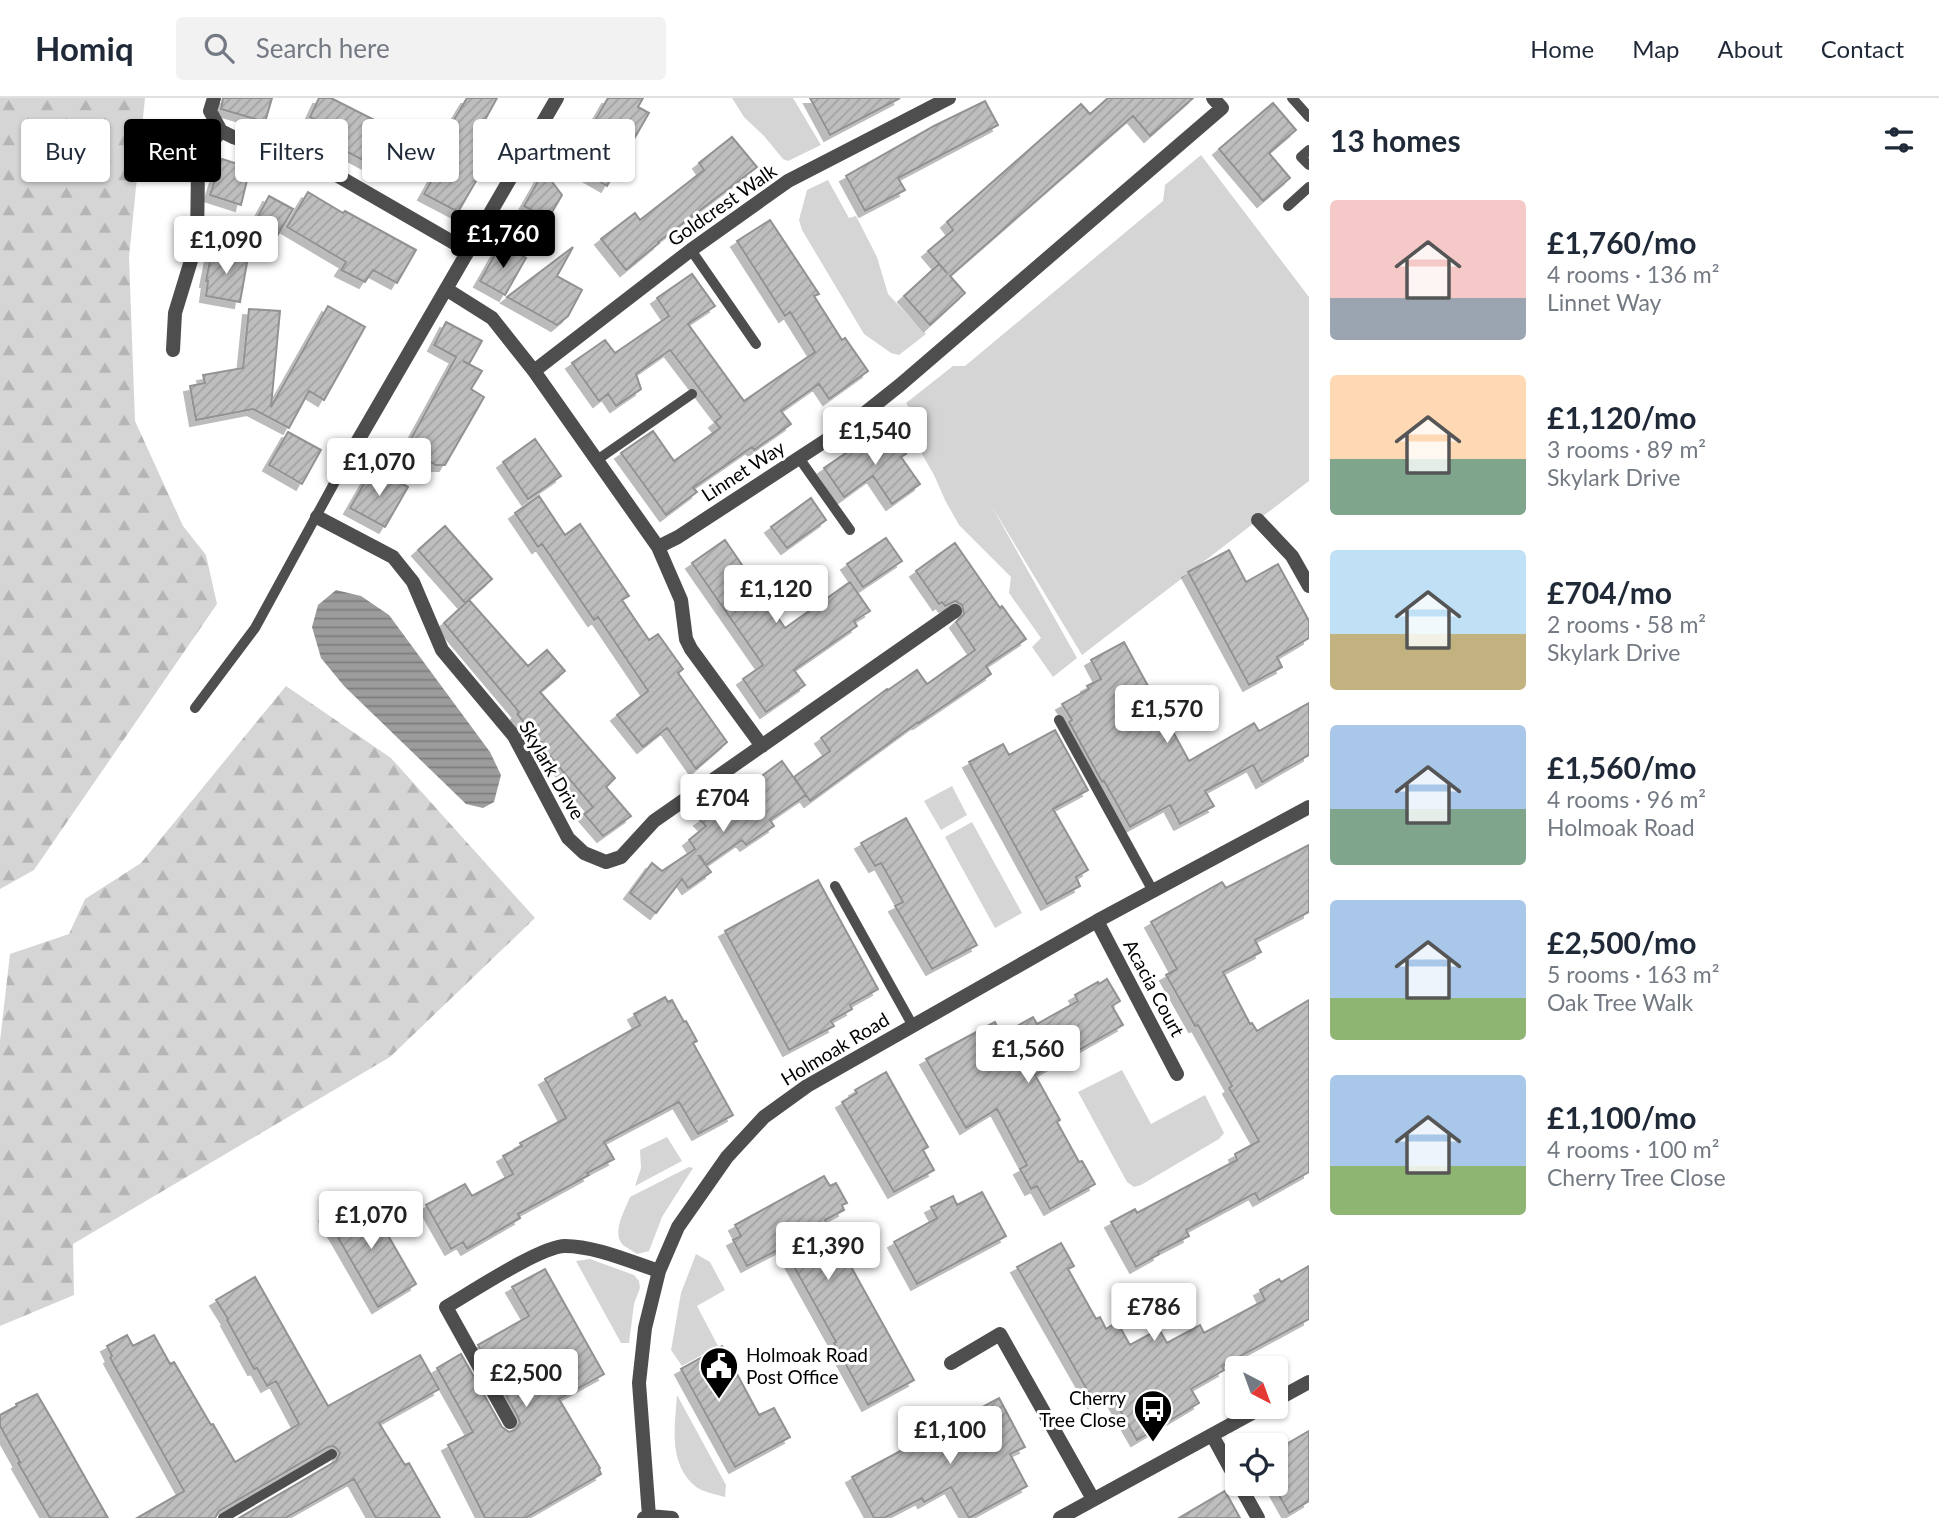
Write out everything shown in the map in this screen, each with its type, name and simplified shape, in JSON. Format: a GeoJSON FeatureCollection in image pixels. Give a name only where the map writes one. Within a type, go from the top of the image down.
{"type":"FeatureCollection","features":[{"type":"Feature","properties":{"kind":"street"},"geometry":{"type":"LineString","coordinates":[[214,98],[210,111],[214,119]]}},
{"type":"Feature","properties":{"kind":"street"},"geometry":{"type":"LineString","coordinates":[[349,456],[556,98]]}},
{"type":"Feature","properties":{"kind":"street","name":"Goldcrest Walk"},"geometry":{"type":"LineString","coordinates":[[534,371],[691,250],[788,181],[949,98]]}},
{"type":"Feature","properties":{"kind":"street","name":"Linnet Way"},"geometry":{"type":"LineString","coordinates":[[658,547],[678,537],[851,424],[900,385],[1218,103],[1235,98]]}},
{"type":"Feature","properties":{"kind":"street"},"geometry":{"type":"LineString","coordinates":[[221,131],[319,165],[468,251]]}},
{"type":"Feature","properties":{"kind":"street"},"geometry":{"type":"LineString","coordinates":[[173,349],[175,313],[197,241],[198,182]]}},
{"type":"Feature","properties":{"kind":"street"},"geometry":{"type":"LineString","coordinates":[[446,289],[492,318],[534,371],[658,547],[681,600],[686,639],[691,649],[762,746]]}},
{"type":"Feature","properties":{"kind":"street","name":"Skylark Drive"},"geometry":{"type":"LineString","coordinates":[[317,517],[393,557],[413,582],[442,650],[514,736],[568,838],[584,853],[606,862],[621,857],[654,821],[955,611]]}},
{"type":"Feature","properties":{"kind":"street"},"geometry":{"type":"LineString","coordinates":[[1258,520],[1292,556],[1309,586]]}},
{"type":"Feature","properties":{"kind":"street","name":"Holmoak Road"},"geometry":{"type":"LineString","coordinates":[[646,1517],[639,1383],[645,1328],[659,1271],[678,1227],[727,1157],[764,1117],[807,1086],[1097,921],[1309,807]]}},
{"type":"Feature","properties":{"kind":"street","name":"Acacia Court"},"geometry":{"type":"LineString","coordinates":[[1097,921],[1177,1074]]}},
{"type":"Feature","properties":{"kind":"street"},"geometry":{"type":"LineString","coordinates":[[510,1422],[446,1307],[530,1258],[562,1245],[584,1247],[659,1271]]}},
{"type":"Feature","properties":{"kind":"street"},"geometry":{"type":"LineString","coordinates":[[951,1363],[1000,1334],[1093,1499]]}},
{"type":"Feature","properties":{"kind":"street"},"geometry":{"type":"LineString","coordinates":[[1288,1393],[1309,1382]]}},
{"type":"Feature","properties":{"kind":"street"},"geometry":{"type":"LineString","coordinates":[[1060,1518],[1241,1419]]}},
{"type":"Feature","properties":{"kind":"street"},"geometry":{"type":"LineString","coordinates":[[1212,1435],[1225,1459]]}},
{"type":"Feature","properties":{"kind":"street"},"geometry":{"type":"LineString","coordinates":[[1245,1496],[1258,1518]]}},
{"type":"Feature","properties":{"kind":"street"},"geometry":{"type":"LineString","coordinates":[[646,1517],[672,1518]]}},
{"type":"Feature","properties":{"kind":"lane"},"geometry":{"type":"LineString","coordinates":[[1292,98],[1309,117]]}},
{"type":"Feature","properties":{"kind":"lane"},"geometry":{"type":"LineString","coordinates":[[1309,150],[1301,157],[1309,165]]}},
{"type":"Feature","properties":{"kind":"lane"},"geometry":{"type":"LineString","coordinates":[[1288,206],[1309,187]]}},
{"type":"Feature","properties":{"kind":"lane"},"geometry":{"type":"LineString","coordinates":[[691,250],[756,344]]}},
{"type":"Feature","properties":{"kind":"lane"},"geometry":{"type":"LineString","coordinates":[[597,460],[692,394]]}},
{"type":"Feature","properties":{"kind":"lane"},"geometry":{"type":"LineString","coordinates":[[195,708],[255,628],[349,456]]}},
{"type":"Feature","properties":{"kind":"lane"},"geometry":{"type":"LineString","coordinates":[[799,458],[850,530]]}},
{"type":"Feature","properties":{"kind":"lane"},"geometry":{"type":"LineString","coordinates":[[1059,720],[1153,891]]}},
{"type":"Feature","properties":{"kind":"lane"},"geometry":{"type":"LineString","coordinates":[[835,886],[913,1026]]}},
{"type":"Feature","properties":{"kind":"lane"},"geometry":{"type":"LineString","coordinates":[[223,1518],[332,1454]]}},
{"type":"Feature","properties":{"kind":"green space"},"geometry":{"type":"Polygon","coordinates":[[[0,98],[145,98],[143,119],[124,119],[124,182],[137,182],[129,257],[135,421],[183,526],[206,555],[217,604],[34,870],[0,889],[0,98]]]}},
{"type":"Feature","properties":{"kind":"green space"},"geometry":{"type":"Polygon","coordinates":[[[732,98],[793,98],[821,145],[788,161],[783,159],[744,117],[732,98]]]}},
{"type":"Feature","properties":{"kind":"green space"},"geometry":{"type":"Polygon","coordinates":[[[1201,155],[1309,297],[1309,481],[1082,655],[991,505],[1077,658],[1053,677],[1032,647],[1041,638],[1009,593],[1011,577],[959,525],[945,500],[915,442],[926,434],[906,403],[953,366],[965,366],[1163,201],[1165,185],[1201,155]]]}},
{"type":"Feature","properties":{"kind":"green space"},"geometry":{"type":"Polygon","coordinates":[[[828,180],[849,218],[856,216],[877,257],[888,294],[926,334],[899,355],[891,353],[864,334],[802,230],[799,220],[807,190],[828,180]]]}},
{"type":"Feature","properties":{"kind":"green space"},"geometry":{"type":"Polygon","coordinates":[[[286,686],[391,758],[535,918],[390,1057],[73,1244],[74,1295],[0,1326],[0,1041],[10,954],[69,934],[85,899],[141,863],[286,686]]]}},
{"type":"Feature","properties":{"kind":"green space"},"geometry":{"type":"Polygon","coordinates":[[[952,786],[967,815],[941,830],[924,801],[952,786]]]}},
{"type":"Feature","properties":{"kind":"green space"},"geometry":{"type":"Polygon","coordinates":[[[972,822],[1022,913],[995,928],[945,837],[972,822]]]}},
{"type":"Feature","properties":{"kind":"green space"},"geometry":{"type":"Polygon","coordinates":[[[1122,1070],[1151,1124],[1205,1095],[1224,1133],[1219,1139],[1134,1187],[1127,1182],[1078,1092],[1122,1070]]]}},
{"type":"Feature","properties":{"kind":"green space"},"geometry":{"type":"Polygon","coordinates":[[[667,1137],[682,1161],[635,1186],[641,1168],[640,1150],[667,1137]]]}},
{"type":"Feature","properties":{"kind":"green space"},"geometry":{"type":"Polygon","coordinates":[[[689,1167],[693,1168],[662,1217],[649,1251],[637,1254],[623,1245],[618,1234],[630,1197],[689,1167]]]}},
{"type":"Feature","properties":{"kind":"green space"},"geometry":{"type":"Polygon","coordinates":[[[696,1254],[710,1262],[725,1290],[697,1306],[718,1346],[682,1366],[671,1350],[681,1293],[696,1254]]]}},
{"type":"Feature","properties":{"kind":"green space"},"geometry":{"type":"Polygon","coordinates":[[[590,1259],[634,1275],[639,1281],[640,1288],[634,1304],[629,1343],[621,1343],[576,1261],[590,1259]]]}},
{"type":"Feature","properties":{"kind":"green space"},"geometry":{"type":"Polygon","coordinates":[[[677,1395],[726,1485],[725,1497],[697,1487],[680,1465],[675,1443],[677,1395]]]}},
{"type":"Feature","properties":{"kind":"shaded area"},"geometry":{"type":"Polygon","coordinates":[[[336,590],[361,596],[389,615],[490,752],[501,775],[494,802],[483,808],[466,804],[344,686],[321,658],[312,627],[318,605],[336,590]]]}},
{"type":"Feature","properties":{"kind":"building"},"geometry":{"type":"Polygon","coordinates":[[[223,98],[272,98],[266,119],[255,119],[221,109],[223,98]]]}},
{"type":"Feature","properties":{"kind":"building"},"geometry":{"type":"Polygon","coordinates":[[[319,98],[331,98],[372,119],[362,119],[362,160],[348,152],[348,119],[310,117],[319,98]]]}},
{"type":"Feature","properties":{"kind":"building"},"geometry":{"type":"Polygon","coordinates":[[[467,98],[497,98],[485,119],[473,119],[473,182],[475,182],[458,212],[424,194],[431,182],[459,182],[459,119],[454,119],[467,98]]]}},
{"type":"Feature","properties":{"kind":"building"},"geometry":{"type":"Polygon","coordinates":[[[608,98],[643,98],[638,107],[649,113],[635,137],[635,119],[596,119],[608,98]]]}},
{"type":"Feature","properties":{"kind":"building"},"geometry":{"type":"Polygon","coordinates":[[[810,98],[900,98],[830,135],[810,98]]]}},
{"type":"Feature","properties":{"kind":"building"},"geometry":{"type":"Polygon","coordinates":[[[1108,98],[1193,98],[1150,136],[1133,116],[950,276],[965,293],[930,325],[904,296],[939,264],[947,273],[928,251],[953,230],[947,222],[1081,104],[1090,114],[1108,98]]]}},
{"type":"Feature","properties":{"kind":"building"},"geometry":{"type":"Polygon","coordinates":[[[985,101],[998,125],[898,178],[905,190],[865,211],[846,176],[934,126],[985,101]]]}},
{"type":"Feature","properties":{"kind":"building"},"geometry":{"type":"Polygon","coordinates":[[[1273,103],[1296,130],[1269,153],[1290,178],[1263,201],[1219,149],[1273,103]]]}},
{"type":"Feature","properties":{"kind":"building"},"geometry":{"type":"Polygon","coordinates":[[[732,137],[757,167],[658,242],[626,270],[601,239],[635,213],[640,220],[704,170],[699,163],[732,137]]]}},
{"type":"Feature","properties":{"kind":"building"},"geometry":{"type":"Polygon","coordinates":[[[222,159],[235,163],[235,182],[247,182],[241,205],[210,195],[214,182],[221,182],[222,159]]]}},
{"type":"Feature","properties":{"kind":"building"},"geometry":{"type":"Polygon","coordinates":[[[538,182],[552,182],[562,195],[548,219],[524,206],[538,182]]]}},
{"type":"Feature","properties":{"kind":"building"},"geometry":{"type":"Polygon","coordinates":[[[308,192],[416,250],[397,283],[373,270],[365,282],[341,270],[346,262],[287,227],[308,192]]]}},
{"type":"Feature","properties":{"kind":"building"},"geometry":{"type":"Polygon","coordinates":[[[269,196],[293,209],[277,236],[254,224],[269,196]]]}},
{"type":"Feature","properties":{"kind":"building"},"geometry":{"type":"Polygon","coordinates":[[[770,220],[819,294],[814,296],[842,340],[845,338],[868,371],[829,399],[819,384],[781,411],[791,424],[693,488],[697,492],[666,515],[621,453],[653,431],[674,461],[720,428],[715,422],[721,417],[670,350],[636,374],[641,389],[616,406],[608,394],[599,401],[572,363],[605,340],[615,353],[669,316],[657,298],[692,274],[715,306],[688,324],[744,401],[815,352],[790,312],[785,316],[737,241],[770,220]]]}},
{"type":"Feature","properties":{"kind":"building"},"geometry":{"type":"Polygon","coordinates":[[[501,244],[526,258],[505,295],[480,281],[501,244]]]}},
{"type":"Feature","properties":{"kind":"building"},"geometry":{"type":"Polygon","coordinates":[[[573,247],[557,276],[582,290],[568,316],[557,325],[507,297],[573,247]]]}},
{"type":"Feature","properties":{"kind":"building"},"geometry":{"type":"Polygon","coordinates":[[[212,250],[248,257],[240,302],[206,296],[212,250]]]}},
{"type":"Feature","properties":{"kind":"building"},"geometry":{"type":"Polygon","coordinates":[[[328,306],[365,327],[324,400],[309,391],[289,428],[253,409],[196,420],[190,386],[205,383],[203,375],[243,368],[249,309],[280,311],[271,407],[328,306]]]}},
{"type":"Feature","properties":{"kind":"building"},"geometry":{"type":"Polygon","coordinates":[[[446,322],[482,341],[469,364],[463,361],[482,371],[471,389],[484,397],[445,465],[436,465],[406,448],[456,357],[434,345],[446,322]]]}},
{"type":"Feature","properties":{"kind":"building"},"geometry":{"type":"Polygon","coordinates":[[[887,425],[906,454],[901,457],[920,484],[892,504],[873,476],[844,497],[824,468],[887,425]]]}},
{"type":"Feature","properties":{"kind":"building"},"geometry":{"type":"Polygon","coordinates":[[[288,432],[321,450],[302,484],[269,465],[288,432]]]}},
{"type":"Feature","properties":{"kind":"building"},"geometry":{"type":"Polygon","coordinates":[[[535,439],[561,476],[528,499],[503,462],[535,439]]]}},
{"type":"Feature","properties":{"kind":"building"},"geometry":{"type":"Polygon","coordinates":[[[373,468],[408,487],[385,527],[350,508],[373,468]]]}},
{"type":"Feature","properties":{"kind":"building"},"geometry":{"type":"Polygon","coordinates":[[[539,496],[565,535],[580,524],[629,596],[622,600],[636,621],[649,640],[658,634],[683,669],[678,673],[727,742],[696,769],[667,728],[643,747],[617,715],[648,691],[598,617],[594,620],[542,544],[538,547],[515,513],[539,496]]]}},
{"type":"Feature","properties":{"kind":"building"},"geometry":{"type":"Polygon","coordinates":[[[811,498],[826,520],[787,548],[771,527],[811,498]]]}},
{"type":"Feature","properties":{"kind":"building"},"geometry":{"type":"Polygon","coordinates":[[[445,526],[492,579],[465,603],[418,550],[445,526]]]}},
{"type":"Feature","properties":{"kind":"building"},"geometry":{"type":"Polygon","coordinates":[[[886,538],[902,561],[863,587],[847,564],[886,538]]]}},
{"type":"Feature","properties":{"kind":"building"},"geometry":{"type":"Polygon","coordinates":[[[725,540],[785,628],[850,582],[870,611],[854,621],[857,626],[794,670],[805,685],[766,712],[743,679],[763,665],[692,563],[725,540]]]}},
{"type":"Feature","properties":{"kind":"building"},"geometry":{"type":"Polygon","coordinates":[[[955,543],[1000,608],[1002,606],[1026,639],[986,666],[991,674],[918,722],[810,801],[794,777],[830,751],[821,738],[917,670],[927,684],[975,650],[956,622],[964,614],[962,605],[955,601],[945,606],[942,602],[939,604],[916,571],[955,543]]]}},
{"type":"Feature","properties":{"kind":"building"},"geometry":{"type":"Polygon","coordinates":[[[1229,550],[1246,582],[1278,564],[1309,621],[1309,638],[1277,657],[1282,667],[1249,685],[1188,572],[1229,550]]]}},
{"type":"Feature","properties":{"kind":"building"},"geometry":{"type":"Polygon","coordinates":[[[469,600],[528,666],[547,650],[565,671],[540,692],[615,778],[606,787],[631,816],[603,836],[584,814],[593,807],[544,749],[546,748],[517,714],[519,712],[444,623],[469,600]]]}},
{"type":"Feature","properties":{"kind":"building"},"geometry":{"type":"Polygon","coordinates":[[[1124,642],[1189,761],[1254,723],[1259,731],[1309,703],[1309,755],[1262,782],[1253,765],[1205,791],[1214,806],[1180,824],[1170,805],[1130,827],[1104,781],[1102,782],[1062,704],[1101,679],[1091,660],[1124,642]]]}},
{"type":"Feature","properties":{"kind":"building"},"geometry":{"type":"Polygon","coordinates":[[[1055,730],[1088,790],[1053,809],[1088,870],[1076,877],[1080,886],[1047,904],[969,762],[1003,744],[1009,755],[1055,730]]]}},
{"type":"Feature","properties":{"kind":"building"},"geometry":{"type":"Polygon","coordinates":[[[782,761],[806,795],[770,820],[774,826],[746,845],[742,840],[706,865],[699,856],[711,872],[688,888],[682,879],[656,913],[630,893],[652,863],[662,871],[695,849],[689,840],[706,826],[700,820],[782,761]]]}},
{"type":"Feature","properties":{"kind":"building"},"geometry":{"type":"Polygon","coordinates":[[[906,818],[977,945],[932,969],[895,906],[903,902],[881,863],[875,866],[861,843],[906,818]]]}},
{"type":"Feature","properties":{"kind":"building"},"geometry":{"type":"Polygon","coordinates":[[[1309,845],[1309,912],[1255,940],[1261,952],[1223,972],[1250,1024],[1252,1023],[1257,1031],[1309,1000],[1309,1172],[1259,1200],[1255,1193],[1186,1230],[1189,1236],[1136,1267],[1111,1222],[1135,1209],[1137,1213],[1237,1160],[1235,1154],[1259,1141],[1198,1025],[1195,1026],[1166,975],[1177,969],[1151,922],[1222,882],[1226,888],[1309,845]]]}},
{"type":"Feature","properties":{"kind":"building"},"geometry":{"type":"Polygon","coordinates":[[[818,880],[878,989],[850,1005],[852,1009],[831,1021],[834,1026],[789,1050],[725,931],[818,880]]]}},
{"type":"Feature","properties":{"kind":"building"},"geometry":{"type":"Polygon","coordinates":[[[1107,979],[1120,1001],[1112,1006],[1123,1025],[1035,1075],[1079,1162],[1082,1161],[1095,1184],[1050,1209],[1037,1186],[1031,1189],[1020,1169],[1027,1165],[997,1109],[966,1128],[926,1059],[995,1022],[1001,1035],[1033,1017],[1037,1024],[1078,1001],[1075,995],[1107,979]]]}},
{"type":"Feature","properties":{"kind":"building"},"geometry":{"type":"Polygon","coordinates":[[[665,997],[668,1002],[672,1000],[684,1022],[686,1021],[697,1041],[693,1043],[733,1115],[698,1134],[679,1102],[604,1142],[614,1159],[518,1214],[520,1218],[467,1249],[463,1242],[451,1249],[426,1205],[465,1184],[472,1196],[513,1174],[503,1156],[522,1146],[520,1143],[566,1118],[545,1079],[640,1025],[634,1014],[665,997]]]}},
{"type":"Feature","properties":{"kind":"building"},"geometry":{"type":"Polygon","coordinates":[[[886,1072],[928,1147],[923,1150],[934,1170],[894,1192],[842,1102],[857,1093],[855,1090],[886,1072]]]}},
{"type":"Feature","properties":{"kind":"building"},"geometry":{"type":"Polygon","coordinates":[[[824,1176],[830,1186],[836,1183],[847,1203],[842,1205],[844,1210],[825,1220],[914,1380],[868,1405],[783,1247],[747,1266],[733,1240],[741,1236],[735,1225],[824,1176]]]}},
{"type":"Feature","properties":{"kind":"building"},"geometry":{"type":"Polygon","coordinates":[[[982,1192],[1006,1236],[917,1284],[894,1242],[937,1218],[931,1207],[953,1196],[957,1205],[982,1192]]]}},
{"type":"Feature","properties":{"kind":"building"},"geometry":{"type":"Polygon","coordinates":[[[359,1195],[378,1228],[382,1225],[416,1284],[378,1307],[325,1215],[359,1195]]]}},
{"type":"Feature","properties":{"kind":"building"},"geometry":{"type":"Polygon","coordinates":[[[1061,1243],[1074,1266],[1068,1269],[1096,1319],[1100,1317],[1106,1329],[1117,1322],[1130,1345],[1159,1329],[1167,1343],[1200,1325],[1204,1333],[1265,1300],[1260,1290],[1309,1266],[1309,1319],[1241,1356],[1225,1356],[1225,1364],[1222,1366],[1224,1370],[1191,1389],[1199,1403],[1137,1440],[1110,1393],[1094,1402],[1017,1267],[1061,1243]]]}},
{"type":"Feature","properties":{"kind":"building"},"geometry":{"type":"Polygon","coordinates":[[[545,1269],[604,1374],[559,1399],[601,1474],[525,1518],[485,1518],[448,1445],[473,1432],[437,1368],[461,1354],[502,1427],[509,1432],[515,1430],[520,1423],[518,1417],[478,1345],[529,1316],[512,1287],[545,1269]]]}},
{"type":"Feature","properties":{"kind":"building"},"geometry":{"type":"Polygon","coordinates":[[[255,1277],[328,1406],[420,1355],[439,1389],[379,1423],[405,1465],[409,1463],[440,1518],[376,1518],[354,1479],[285,1518],[239,1518],[336,1461],[340,1453],[333,1446],[219,1511],[215,1518],[137,1518],[184,1491],[110,1358],[112,1356],[107,1346],[127,1335],[133,1346],[154,1335],[170,1364],[174,1362],[235,1462],[299,1424],[276,1381],[267,1386],[257,1368],[254,1369],[216,1300],[255,1277]]]}},
{"type":"Feature","properties":{"kind":"building"},"geometry":{"type":"Polygon","coordinates":[[[722,1346],[759,1415],[774,1408],[790,1437],[735,1467],[681,1369],[722,1346]]]}},
{"type":"Feature","properties":{"kind":"building"},"geometry":{"type":"Polygon","coordinates":[[[37,1394],[108,1518],[50,1518],[18,1463],[20,1462],[0,1426],[0,1415],[37,1394]]]}},
{"type":"Feature","properties":{"kind":"building"},"geometry":{"type":"Polygon","coordinates":[[[999,1398],[1025,1447],[1010,1454],[1027,1486],[969,1518],[951,1487],[924,1502],[922,1498],[884,1518],[874,1518],[852,1477],[999,1398]]]}},
{"type":"Feature","properties":{"kind":"building"},"geometry":{"type":"Polygon","coordinates":[[[1309,1431],[1309,1501],[1289,1513],[1279,1496],[1288,1496],[1288,1443],[1309,1431]]]}},
{"type":"Feature","properties":{"kind":"building"},"geometry":{"type":"Polygon","coordinates":[[[1225,1491],[1225,1496],[1228,1496],[1240,1518],[1179,1518],[1225,1491]]]}},
{"type":"Feature","properties":{"kind":"place","name":"Holmoak Road Post Office"},"geometry":{"type":"Point","coordinates":[719,1400]}},
{"type":"Feature","properties":{"kind":"place","name":"Cherry Tree Close"},"geometry":{"type":"Point","coordinates":[1153,1443]}}]}
